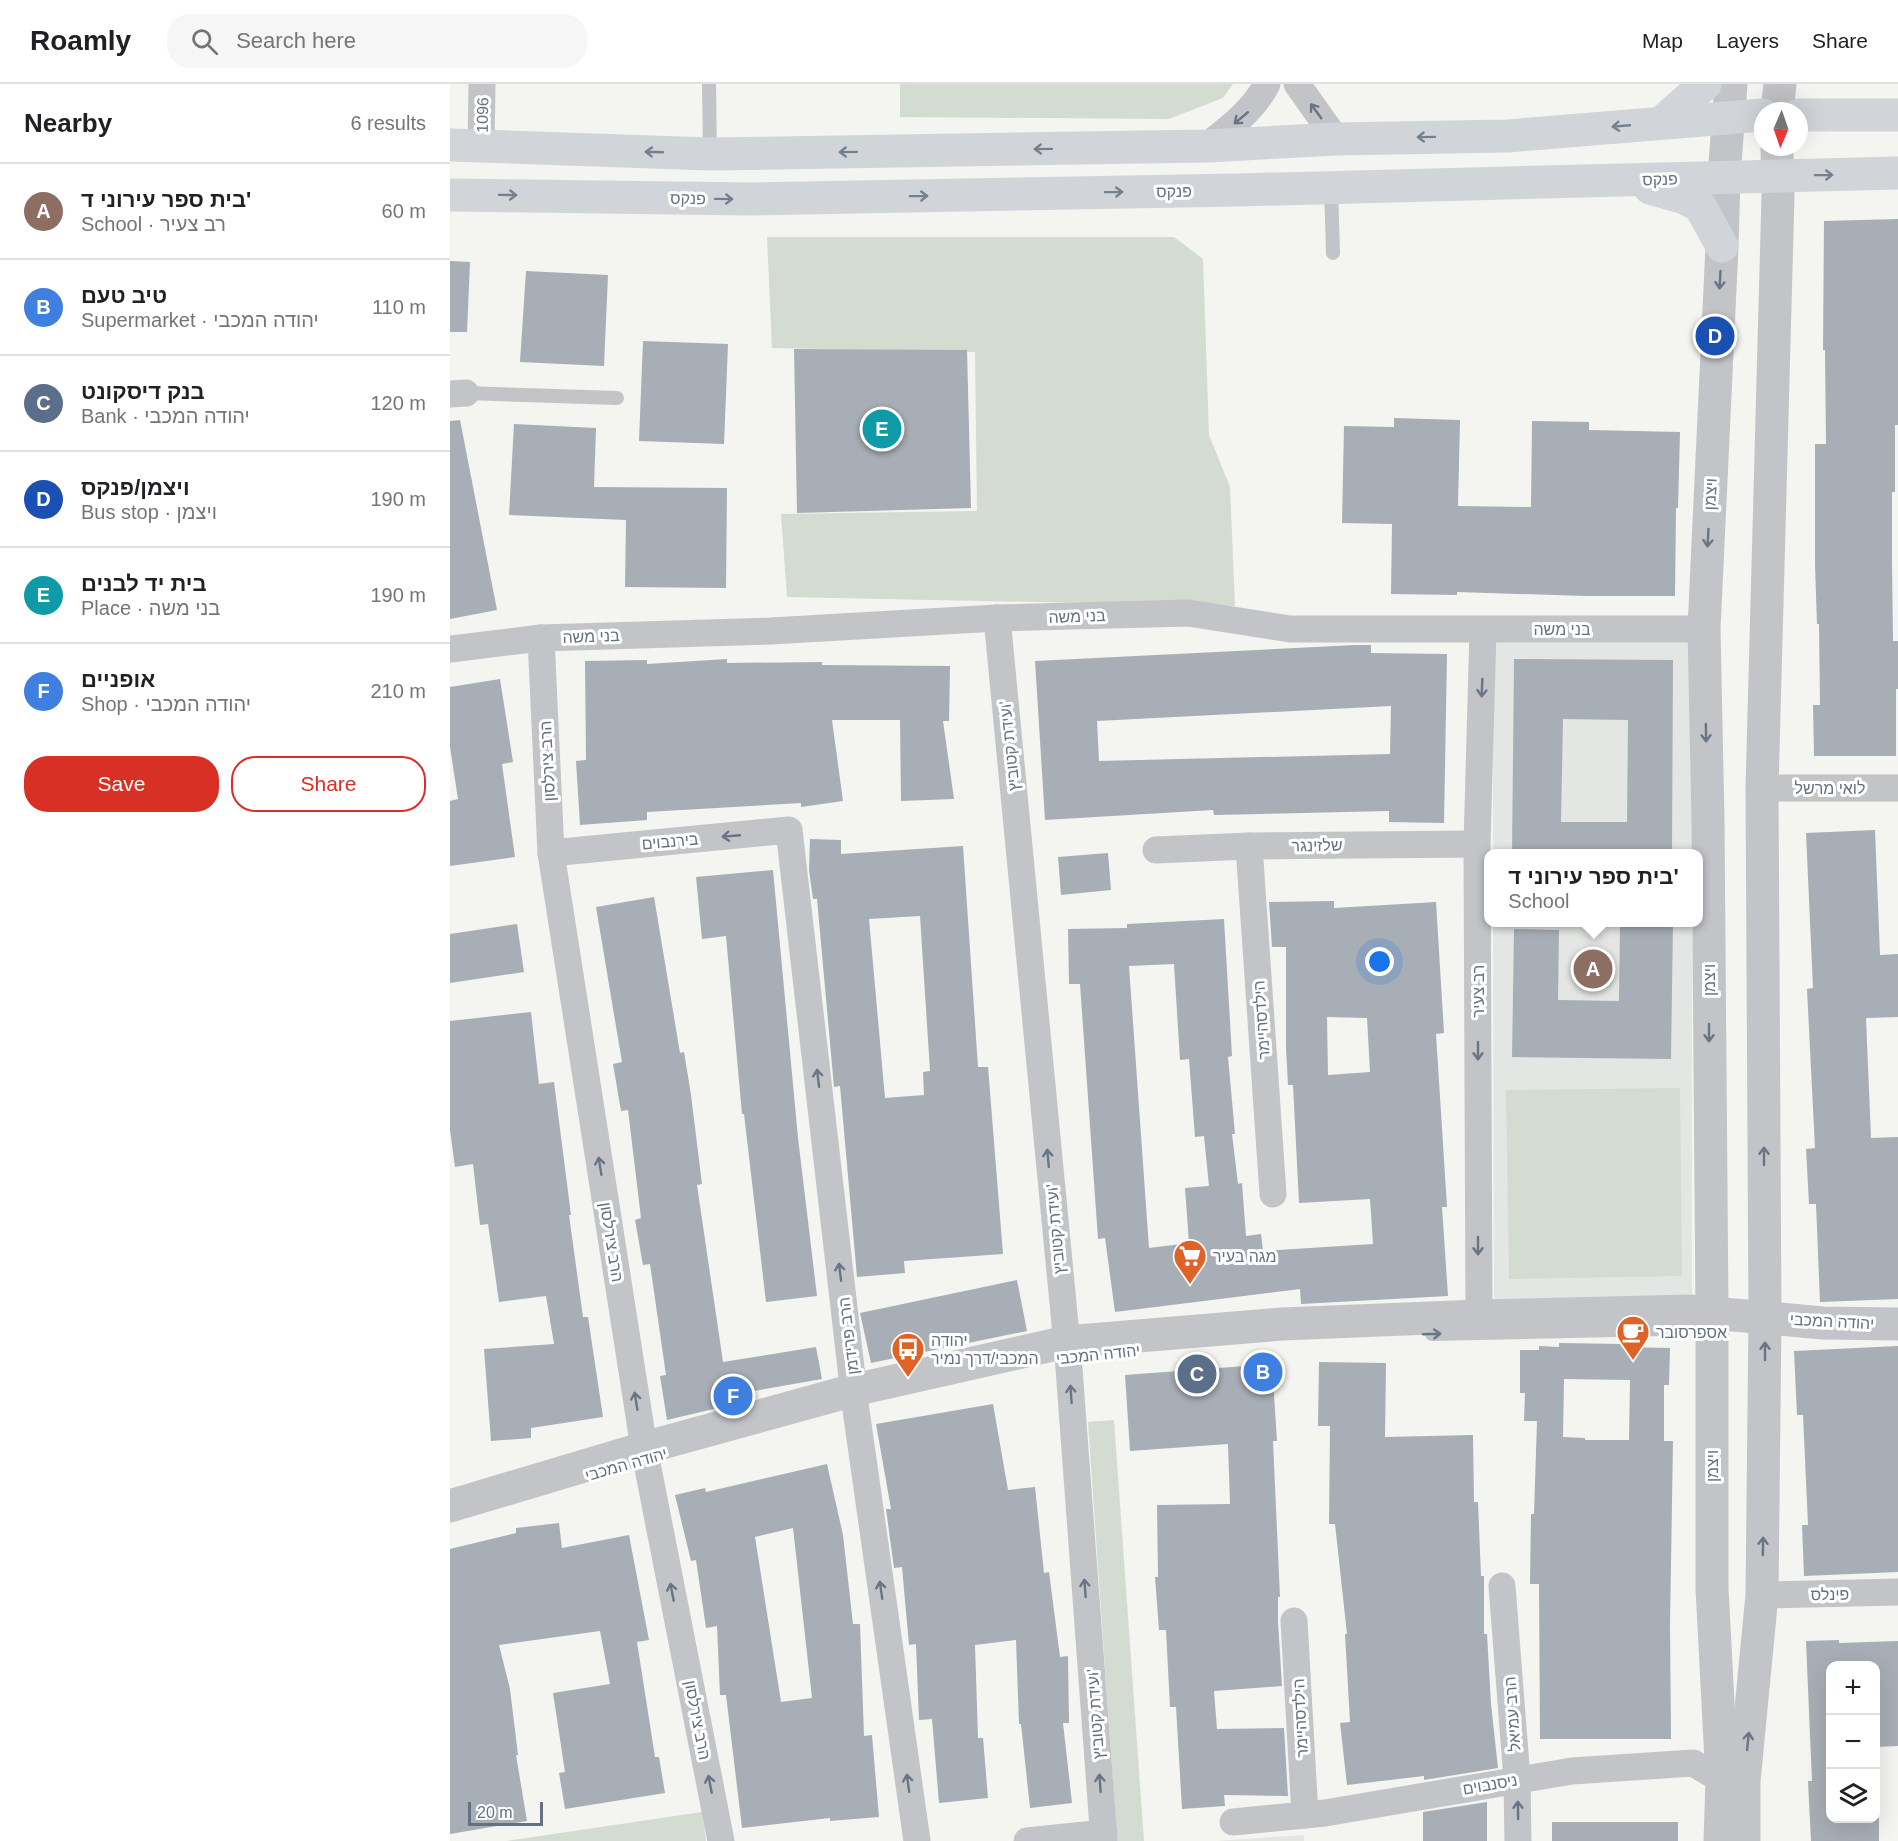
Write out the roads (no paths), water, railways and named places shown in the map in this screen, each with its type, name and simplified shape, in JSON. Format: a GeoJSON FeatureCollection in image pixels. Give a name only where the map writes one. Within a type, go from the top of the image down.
{"type":"FeatureCollection","features":[{"type":"Feature","properties":{"kind":"main road"},"geometry":{"type":"LineString","coordinates":[[1662,122],[1704,84]]}},
{"type":"Feature","properties":{"kind":"main road"},"geometry":{"type":"LineString","coordinates":[[1808,115],[1898,115]]}},
{"type":"Feature","properties":{"kind":"main road"},"geometry":{"type":"LineString","coordinates":[[466,145],[710,154],[1207,146],[1336,139],[1507,136],[1754,116]]}},
{"type":"Feature","properties":{"kind":"main road","name":"פנקס"},"geometry":{"type":"LineString","coordinates":[[450,195],[751,199],[1613,181],[1724,177],[1778,161],[1898,173]]}},
{"type":"Feature","properties":{"kind":"main road"},"geometry":{"type":"LineString","coordinates":[[1613,181],[1682,197],[1700,206],[1722,246]]}},
{"type":"Feature","properties":{"kind":"street","name":"1096"},"geometry":{"type":"LineString","coordinates":[[466,145],[483,84]]}},
{"type":"Feature","properties":{"kind":"street"},"geometry":{"type":"LineString","coordinates":[[1207,146],[1250,111],[1267,84]]}},
{"type":"Feature","properties":{"kind":"street"},"geometry":{"type":"LineString","coordinates":[[1297,84],[1336,139]]}},
{"type":"Feature","properties":{"kind":"street","name":"ויצמן"},"geometry":{"type":"LineString","coordinates":[[1731,84],[1724,177],[1704,629],[1708,821],[1712,1588],[1733,1781],[1744,1841]]}},
{"type":"Feature","properties":{"kind":"street"},"geometry":{"type":"LineString","coordinates":[[1778,102],[1780,84]]}},
{"type":"Feature","properties":{"kind":"street","name":"ויצמן"},"geometry":{"type":"LineString","coordinates":[[1720,1841],[1733,1781],[1762,1595],[1765,1317],[1762,788],[1778,161]]}},
{"type":"Feature","properties":{"kind":"street","name":"בני משה"},"geometry":{"type":"LineString","coordinates":[[450,649],[542,638],[771,631],[997,618],[1188,613],[1290,630],[1704,629]]}},
{"type":"Feature","properties":{"kind":"street","name":"ועידת קטוביץ'"},"geometry":{"type":"LineString","coordinates":[[997,618],[1075,1350],[1104,1837]]}},
{"type":"Feature","properties":{"kind":"street","name":"רב צעיר"},"geometry":{"type":"LineString","coordinates":[[1479,1316],[1478,844],[1483,630]]}},
{"type":"Feature","properties":{"kind":"street","name":"הרב צירלסון"},"geometry":{"type":"LineString","coordinates":[[542,638],[551,853],[645,1453],[721,1841]]}},
{"type":"Feature","properties":{"kind":"street","name":"לואי מרשל"},"geometry":{"type":"LineString","coordinates":[[1762,788],[1898,788]]}},
{"type":"Feature","properties":{"kind":"street","name":"בירנבוים"},"geometry":{"type":"LineString","coordinates":[[551,853],[789,830]]}},
{"type":"Feature","properties":{"kind":"street","name":"הרב פרידמן"},"geometry":{"type":"LineString","coordinates":[[789,830],[854,1397],[917,1841]]}},
{"type":"Feature","properties":{"kind":"street","name":"שלזינגר"},"geometry":{"type":"LineString","coordinates":[[1156,850],[1249,846],[1478,844]]}},
{"type":"Feature","properties":{"kind":"street","name":"הילדסהיימר"},"geometry":{"type":"LineString","coordinates":[[1249,846],[1274,1194]]}},
{"type":"Feature","properties":{"kind":"street","name":"יהודה המכבי"},"geometry":{"type":"LineString","coordinates":[[450,1506],[854,1397],[1075,1350],[1282,1324],[1479,1316],[1690,1311],[1712,1320],[1765,1317],[1823,1323],[1898,1324]]}},
{"type":"Feature","properties":{"kind":"street","name":"הרב עמיאל"},"geometry":{"type":"LineString","coordinates":[[1502,1586],[1517,1779],[1518,1841]]}},
{"type":"Feature","properties":{"kind":"street","name":"פינלס"},"geometry":{"type":"LineString","coordinates":[[1762,1595],[1898,1592]]}},
{"type":"Feature","properties":{"kind":"street","name":"הילדסהיימר"},"geometry":{"type":"LineString","coordinates":[[1294,1621],[1305,1815]]}},
{"type":"Feature","properties":{"kind":"street","name":"ניסנבוים"},"geometry":{"type":"LineString","coordinates":[[1233,1822],[1305,1815],[1572,1771],[1693,1763],[1733,1781]]}},
{"type":"Feature","properties":{"kind":"street"},"geometry":{"type":"LineString","coordinates":[[1027,1841],[1104,1837]]}},
{"type":"Feature","properties":{"kind":"lane"},"geometry":{"type":"LineString","coordinates":[[709,84],[710,154]]}},
{"type":"Feature","properties":{"kind":"lane"},"geometry":{"type":"LineString","coordinates":[[1331,187],[1333,253]]}},
{"type":"Feature","properties":{"kind":"lane"},"geometry":{"type":"LineString","coordinates":[[458,394],[617,398]]}},
{"type":"Feature","properties":{"kind":"lane","name":"יהודה המכבי"},"geometry":{"type":"LineString","coordinates":[[1422,1335],[1712,1320]]}},
{"type":"Feature","properties":{"kind":"lane","name":"יהודה המכבי"},"geometry":{"type":"LineString","coordinates":[[450,1517],[645,1453]]}},
{"type":"Feature","properties":{"kind":"place","name":"ויצמן/פנקס"},"geometry":{"type":"Point","coordinates":[1715,336]}},
{"type":"Feature","properties":{"kind":"place","name":"בית יד לבנים"},"geometry":{"type":"Point","coordinates":[882,429]}},
{"type":"Feature","properties":{"kind":"place","name":"בית ספר עירוני ד'"},"geometry":{"type":"Point","coordinates":[1593,969]}},
{"type":"Feature","properties":{"kind":"place","name":"מגה בעיר"},"geometry":{"type":"Point","coordinates":[1190,1285]}},
{"type":"Feature","properties":{"kind":"place","name":"אספרסובר"},"geometry":{"type":"Point","coordinates":[1633,1361]}},
{"type":"Feature","properties":{"kind":"place","name":"טיב טעם"},"geometry":{"type":"Point","coordinates":[1263,1372]}},
{"type":"Feature","properties":{"kind":"place","name":"בנק דיסקונט"},"geometry":{"type":"Point","coordinates":[1197,1374]}},
{"type":"Feature","properties":{"kind":"place","name":"יהודה המכבי/דרך נמיר"},"geometry":{"type":"Point","coordinates":[908,1378]}},
{"type":"Feature","properties":{"kind":"place","name":"אופניים"},"geometry":{"type":"Point","coordinates":[733,1396]}}]}
